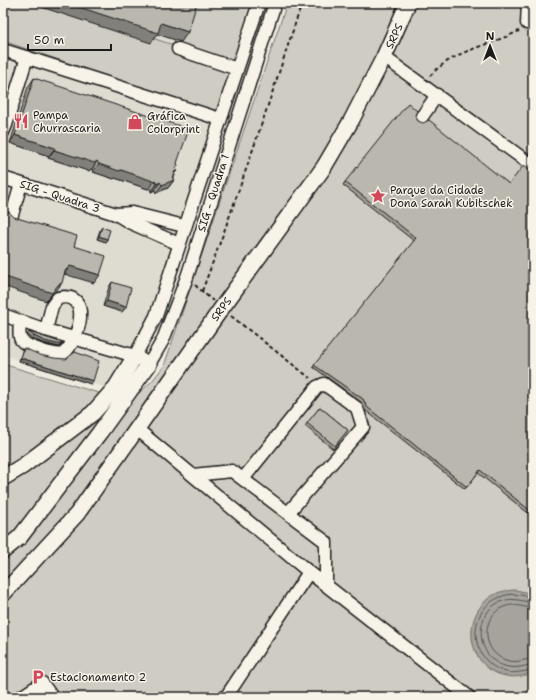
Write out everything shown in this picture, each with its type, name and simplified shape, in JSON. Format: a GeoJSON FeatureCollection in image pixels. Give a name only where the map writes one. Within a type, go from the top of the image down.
{"type":"FeatureCollection","features":[{"type":"Feature","properties":{"kind":"main road","name":"SRPS"},"geometry":{"type":"LineString","coordinates":[[3,594],[76,514],[324,166],[352,121],[384,57],[408,3]]}},
{"type":"Feature","properties":{"kind":"main road"},"geometry":{"type":"LineString","coordinates":[[3,478],[23,466],[93,413],[116,387],[135,356]]}},
{"type":"Feature","properties":{"kind":"main road"},"geometry":{"type":"LineString","coordinates":[[3,551],[20,537],[100,432],[148,364]]}},
{"type":"Feature","properties":{"kind":"main road"},"geometry":{"type":"LineString","coordinates":[[3,546],[20,537]]}},
{"type":"Feature","properties":{"kind":"street","name":"SIG - Quadra 1"},"geometry":{"type":"LineString","coordinates":[[135,356],[156,316],[184,226],[259,3]]}},
{"type":"Feature","properties":{"kind":"street","name":"SIG - Quadra 1"},"geometry":{"type":"LineString","coordinates":[[148,364],[163,340],[187,277],[275,3]]}},
{"type":"Feature","properties":{"kind":"street"},"geometry":{"type":"LineString","coordinates":[[528,3],[526,17],[530,24]]}},
{"type":"Feature","properties":{"kind":"street"},"geometry":{"type":"LineString","coordinates":[[178,49],[237,69]]}},
{"type":"Feature","properties":{"kind":"street"},"geometry":{"type":"LineString","coordinates":[[3,50],[220,119]]}},
{"type":"Feature","properties":{"kind":"street"},"geometry":{"type":"LineString","coordinates":[[3,132],[27,57]]}},
{"type":"Feature","properties":{"kind":"street"},"geometry":{"type":"LineString","coordinates":[[384,57],[533,166]]}},
{"type":"Feature","properties":{"kind":"street"},"geometry":{"type":"LineString","coordinates":[[421,118],[437,95]]}},
{"type":"Feature","properties":{"kind":"street","name":"SIG - Quadra 3"},"geometry":{"type":"LineString","coordinates":[[3,178],[116,214],[131,223],[179,244]]}},
{"type":"Feature","properties":{"kind":"street"},"geometry":{"type":"LineString","coordinates":[[11,218],[21,184]]}},
{"type":"Feature","properties":{"kind":"street","name":"SIG - Quadra 3"},"geometry":{"type":"LineString","coordinates":[[116,214],[132,213],[184,226]]}},
{"type":"Feature","properties":{"kind":"street"},"geometry":{"type":"LineString","coordinates":[[20,321],[21,339],[27,345],[54,354],[63,354],[69,349],[75,338],[81,315],[81,309],[76,301],[71,298],[58,298],[55,301],[46,330]]}},
{"type":"Feature","properties":{"kind":"street"},"geometry":{"type":"LineString","coordinates":[[3,315],[46,330],[135,356],[148,364]]}},
{"type":"Feature","properties":{"kind":"street"},"geometry":{"type":"LineString","coordinates":[[243,479],[317,387],[324,384],[357,408],[363,427],[288,513]]}},
{"type":"Feature","properties":{"kind":"street"},"geometry":{"type":"LineString","coordinates":[[137,428],[309,572],[469,697]]}},
{"type":"Feature","properties":{"kind":"street"},"geometry":{"type":"LineString","coordinates":[[193,475],[232,471],[326,542],[326,585]]}},
{"type":"Feature","properties":{"kind":"street"},"geometry":{"type":"LineString","coordinates":[[226,697],[309,572]]}},
{"type":"Feature","properties":{"kind":"street"},"geometry":{"type":"LineString","coordinates":[[21,697],[42,683],[52,697]]}},
{"type":"Feature","properties":{"kind":"path"},"geometry":{"type":"LineString","coordinates":[[202,291],[262,125],[302,3]]}},
{"type":"Feature","properties":{"kind":"path"},"geometry":{"type":"LineString","coordinates":[[422,84],[444,62],[455,56],[515,33],[530,24]]}},
{"type":"Feature","properties":{"kind":"path"},"geometry":{"type":"LineString","coordinates":[[187,277],[221,309],[320,386]]}},
{"type":"Feature","properties":{"kind":"shaded area"},"geometry":{"type":"Polygon","coordinates":[[[3,3],[257,3],[128,395],[3,355],[3,3]]]}},
{"type":"Feature","properties":{"kind":"shaded area"},"geometry":{"type":"Polygon","coordinates":[[[3,3],[49,3],[173,45],[188,3],[253,3],[216,113],[3,41],[3,3]]]}},
{"type":"Feature","properties":{"kind":"shaded area","name":"Parque da Cidade Dona Sarah Kubitschek"},"geometry":{"type":"Polygon","coordinates":[[[287,3],[533,3],[533,697],[3,697],[3,364],[105,395],[129,396],[138,394],[152,381],[164,366],[287,3]]]}},
{"type":"Feature","properties":{"kind":"water"},"geometry":{"type":"Polygon","coordinates":[[[516,590],[533,594],[533,673],[513,677],[492,671],[481,662],[475,650],[472,637],[473,623],[478,610],[487,600],[500,592],[516,590]]]}},
{"type":"Feature","properties":{"kind":"building"},"geometry":{"type":"Polygon","coordinates":[[[67,3],[197,3],[188,32],[161,23],[158,33],[67,3]]]}},
{"type":"Feature","properties":{"kind":"building"},"geometry":{"type":"Polygon","coordinates":[[[34,78],[189,129],[177,163],[178,166],[175,167],[177,171],[174,172],[175,175],[172,177],[174,180],[162,185],[160,182],[157,184],[155,180],[153,181],[121,170],[119,171],[99,164],[97,161],[94,163],[15,135],[34,78]]]}},
{"type":"Feature","properties":{"kind":"building"},"geometry":{"type":"Polygon","coordinates":[[[408,103],[417,111],[415,115],[418,121],[423,123],[429,120],[509,184],[524,165],[533,172],[533,513],[480,470],[467,487],[367,407],[363,399],[314,365],[416,238],[345,182],[408,103]]]}},
{"type":"Feature","properties":{"kind":"building"},"geometry":{"type":"Polygon","coordinates":[[[3,210],[9,212],[14,217],[77,236],[74,246],[106,256],[100,275],[70,266],[65,271],[62,283],[58,285],[52,293],[3,276],[3,210]]]}},
{"type":"Feature","properties":{"kind":"building"},"geometry":{"type":"Polygon","coordinates":[[[102,227],[110,230],[107,239],[99,236],[102,227]]]}},
{"type":"Feature","properties":{"kind":"building"},"geometry":{"type":"Polygon","coordinates":[[[112,282],[131,288],[126,307],[107,301],[112,282]]]}},
{"type":"Feature","properties":{"kind":"building"},"geometry":{"type":"Polygon","coordinates":[[[29,332],[63,343],[57,344],[45,341],[29,332]]]}},
{"type":"Feature","properties":{"kind":"building"},"geometry":{"type":"Polygon","coordinates":[[[24,348],[40,355],[66,359],[75,352],[99,361],[93,381],[21,358],[24,348]]]}},
{"type":"Feature","properties":{"kind":"building"},"geometry":{"type":"Polygon","coordinates":[[[320,407],[348,430],[335,446],[307,423],[320,407]]]}},
{"type":"Feature","properties":{"kind":"place","name":"Pampa Churrascaria"},"geometry":{"type":"Point","coordinates":[21,121]}},
{"type":"Feature","properties":{"kind":"place","name":"Gráfica Colorprint"},"geometry":{"type":"Point","coordinates":[135,122]}},
{"type":"Feature","properties":{"kind":"place","name":"Parque da Cidade Dona Sarah Kubitschek"},"geometry":{"type":"Point","coordinates":[378,196]}},
{"type":"Feature","properties":{"kind":"place","name":"Estacionamento 2"},"geometry":{"type":"Point","coordinates":[38,677]}}]}
